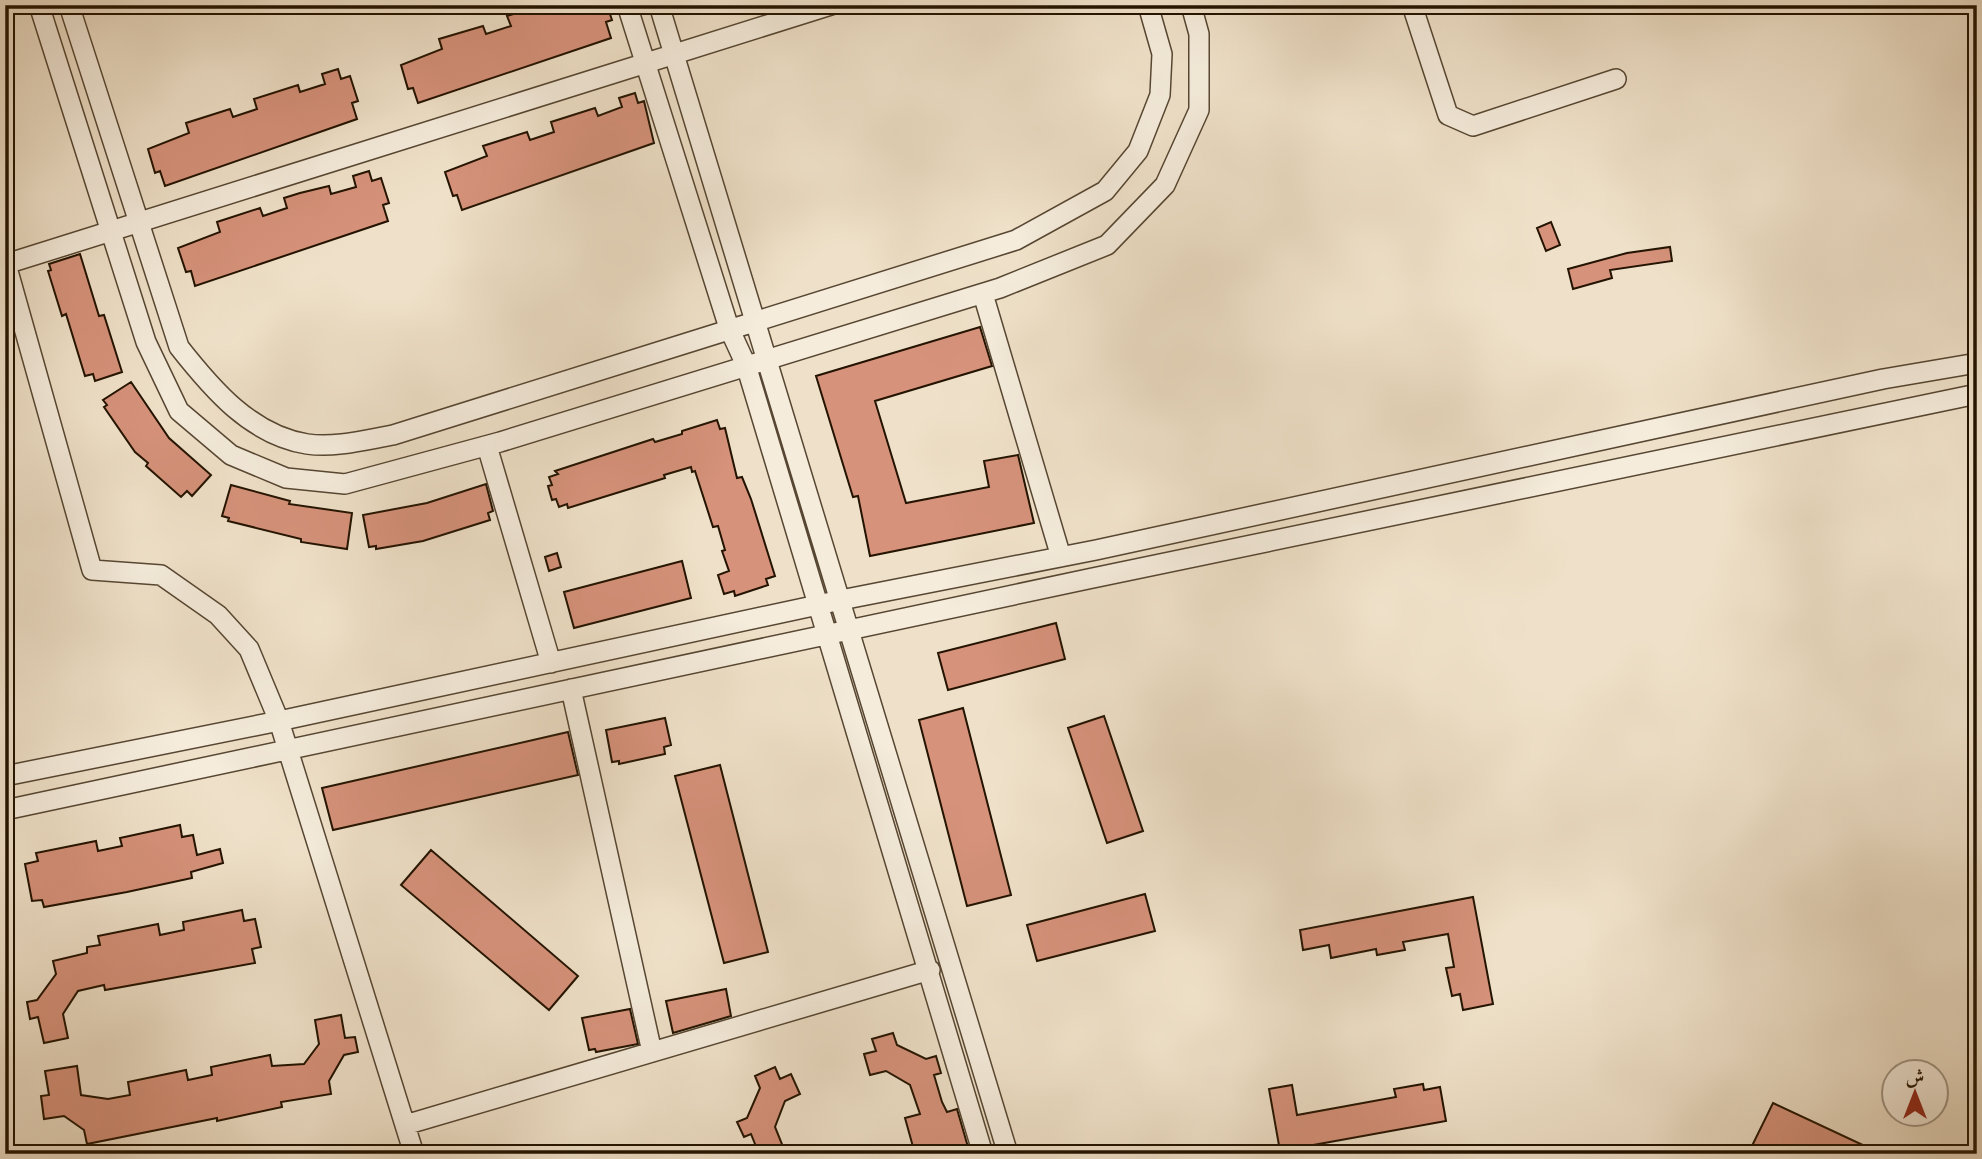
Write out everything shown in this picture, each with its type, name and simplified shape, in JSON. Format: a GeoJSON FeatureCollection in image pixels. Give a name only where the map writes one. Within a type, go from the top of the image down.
{"type":"FeatureCollection","features":[{"type":"Feature","properties":{"kind":"street"},"geometry":{"type":"LineString","coordinates":[[39,5],[146,342],[178,411],[231,455],[286,478],[345,484],[487,446],[983,293],[1107,245],[1165,185],[1199,110],[1199,34],[1191,5]]}},
{"type":"Feature","properties":{"kind":"street"},"geometry":{"type":"LineString","coordinates":[[69,5],[179,347],[215,393],[262,428],[306,444],[348,444],[393,435],[756,319],[1016,240],[1105,191],[1138,151],[1160,95],[1162,54],[1148,5]]}},
{"type":"Feature","properties":{"kind":"street"},"geometry":{"type":"LineString","coordinates":[[626,5],[729,328],[746,365],[930,970],[983,1154]]}},
{"type":"Feature","properties":{"kind":"street"},"geometry":{"type":"LineString","coordinates":[[659,5],[769,358],[1008,1154]]}},
{"type":"Feature","properties":{"kind":"street"},"geometry":{"type":"LineString","coordinates":[[414,1154],[279,721],[248,649],[218,615],[187,590],[161,575],[92,570],[6,264],[831,5]]}},
{"type":"Feature","properties":{"kind":"street"},"geometry":{"type":"LineString","coordinates":[[1412,5],[1448,115],[1473,126],[1616,79]]}},
{"type":"Feature","properties":{"kind":"street"},"geometry":{"type":"LineString","coordinates":[[983,293],[1061,557]]}},
{"type":"Feature","properties":{"kind":"street"},"geometry":{"type":"LineString","coordinates":[[5,776],[279,721],[841,600],[1061,557],[1883,379],[1977,362]]}},
{"type":"Feature","properties":{"kind":"street"},"geometry":{"type":"LineString","coordinates":[[5,810],[850,629],[1977,394]]}},
{"type":"Feature","properties":{"kind":"street"},"geometry":{"type":"LineString","coordinates":[[487,446],[551,663]]}},
{"type":"Feature","properties":{"kind":"street"},"geometry":{"type":"LineString","coordinates":[[571,689],[652,1052]]}},
{"type":"Feature","properties":{"kind":"street"},"geometry":{"type":"LineString","coordinates":[[405,1125],[930,970]]}},
{"type":"Feature","properties":{"kind":"building"},"geometry":{"type":"Polygon","coordinates":[[[543,5],[553,5],[554,10],[571,5],[607,5],[612,20],[606,22],[611,38],[418,103],[413,88],[408,89],[401,65],[442,49],[439,39],[483,26],[486,34],[511,26],[507,16],[543,5]]]}},
{"type":"Feature","properties":{"kind":"building"},"geometry":{"type":"Polygon","coordinates":[[[338,69],[341,79],[350,76],[358,101],[352,103],[357,119],[165,186],[160,171],[155,173],[148,149],[189,133],[186,123],[230,109],[233,117],[257,109],[254,99],[298,85],[300,92],[325,84],[322,74],[338,69]]]}},
{"type":"Feature","properties":{"kind":"building"},"geometry":{"type":"Polygon","coordinates":[[[635,93],[638,103],[644,101],[654,143],[462,210],[457,195],[453,196],[445,172],[487,156],[483,146],[527,132],[530,140],[554,132],[551,122],[595,108],[598,116],[622,107],[619,98],[635,93]]]}},
{"type":"Feature","properties":{"kind":"building"},"geometry":{"type":"Polygon","coordinates":[[[369,171],[372,181],[381,178],[389,203],[383,205],[388,221],[195,286],[191,271],[186,272],[178,248],[220,232],[217,222],[260,208],[263,216],[287,208],[284,198],[300,193],[329,186],[331,194],[356,187],[353,176],[369,171]]]}},
{"type":"Feature","properties":{"kind":"building"},"geometry":{"type":"Polygon","coordinates":[[[1551,222],[1560,245],[1546,251],[1537,228],[1551,222]]]}},
{"type":"Feature","properties":{"kind":"building"},"geometry":{"type":"Polygon","coordinates":[[[1670,247],[1672,261],[1610,270],[1612,278],[1573,289],[1568,269],[1627,253],[1670,247]]]}},
{"type":"Feature","properties":{"kind":"building"},"geometry":{"type":"Polygon","coordinates":[[[80,254],[99,316],[104,315],[122,372],[95,381],[93,374],[85,376],[66,314],[62,316],[48,271],[51,270],[49,264],[80,254]]]}},
{"type":"Feature","properties":{"kind":"building"},"geometry":{"type":"Polygon","coordinates":[[[980,327],[992,366],[875,401],[906,503],[989,487],[984,461],[1018,455],[1034,523],[870,556],[858,496],[853,497],[816,376],[980,327]]]}},
{"type":"Feature","properties":{"kind":"building"},"geometry":{"type":"Polygon","coordinates":[[[131,382],[169,438],[211,475],[192,496],[187,491],[181,497],[146,466],[148,463],[135,452],[104,407],[107,405],[103,400],[131,382]]]}},
{"type":"Feature","properties":{"kind":"building"},"geometry":{"type":"Polygon","coordinates":[[[717,420],[720,429],[725,428],[737,478],[742,477],[751,499],[775,576],[766,579],[768,585],[735,596],[734,591],[724,594],[718,575],[729,571],[722,551],[725,550],[718,526],[713,527],[695,471],[692,472],[691,467],[664,475],[665,478],[568,508],[567,504],[559,507],[556,499],[552,500],[548,486],[552,485],[549,477],[558,474],[555,471],[653,439],[655,442],[682,434],[682,431],[717,420]]]}},
{"type":"Feature","properties":{"kind":"building"},"geometry":{"type":"Polygon","coordinates":[[[486,484],[493,511],[488,513],[490,520],[423,541],[376,549],[376,546],[369,547],[363,515],[427,503],[486,484]]]}},
{"type":"Feature","properties":{"kind":"building"},"geometry":{"type":"Polygon","coordinates":[[[231,485],[290,501],[289,504],[352,513],[347,549],[301,542],[301,539],[228,521],[229,518],[222,516],[231,485]]]}},
{"type":"Feature","properties":{"kind":"building"},"geometry":{"type":"Polygon","coordinates":[[[557,553],[561,567],[549,571],[545,557],[557,553]]]}},
{"type":"Feature","properties":{"kind":"building"},"geometry":{"type":"Polygon","coordinates":[[[682,561],[691,598],[574,628],[564,592],[682,561]]]}},
{"type":"Feature","properties":{"kind":"building"},"geometry":{"type":"Polygon","coordinates":[[[1056,623],[1065,659],[948,690],[938,653],[1056,623]]]}},
{"type":"Feature","properties":{"kind":"building"},"geometry":{"type":"Polygon","coordinates":[[[963,708],[1011,895],[967,906],[919,720],[963,708]]]}},
{"type":"Feature","properties":{"kind":"building"},"geometry":{"type":"Polygon","coordinates":[[[1104,716],[1143,831],[1107,843],[1068,728],[1104,716]]]}},
{"type":"Feature","properties":{"kind":"building"},"geometry":{"type":"Polygon","coordinates":[[[665,718],[671,745],[664,747],[665,754],[619,764],[619,761],[612,762],[606,730],[665,718]]]}},
{"type":"Feature","properties":{"kind":"building"},"geometry":{"type":"Polygon","coordinates":[[[568,732],[578,775],[333,830],[322,788],[568,732]]]}},
{"type":"Feature","properties":{"kind":"building"},"geometry":{"type":"Polygon","coordinates":[[[720,765],[768,952],[724,963],[675,776],[720,765]]]}},
{"type":"Feature","properties":{"kind":"building"},"geometry":{"type":"Polygon","coordinates":[[[180,825],[182,837],[193,835],[197,855],[220,849],[223,863],[191,872],[192,878],[127,892],[44,907],[42,900],[32,901],[25,864],[38,861],[36,853],[96,841],[98,851],[122,846],[120,838],[180,825]]]}},
{"type":"Feature","properties":{"kind":"building"},"geometry":{"type":"Polygon","coordinates":[[[431,850],[578,976],[549,1010],[401,885],[431,850]]]}},
{"type":"Feature","properties":{"kind":"building"},"geometry":{"type":"Polygon","coordinates":[[[1145,894],[1155,931],[1037,961],[1027,925],[1145,894]]]}},
{"type":"Feature","properties":{"kind":"building"},"geometry":{"type":"Polygon","coordinates":[[[1473,897],[1493,1004],[1463,1010],[1460,994],[1452,996],[1446,968],[1454,967],[1448,934],[1403,942],[1405,950],[1377,955],[1376,949],[1331,958],[1329,945],[1303,950],[1300,930],[1473,897]]]}},
{"type":"Feature","properties":{"kind":"building"},"geometry":{"type":"Polygon","coordinates":[[[242,910],[244,921],[255,919],[261,947],[252,949],[255,963],[105,990],[104,985],[78,991],[63,1014],[68,1038],[44,1043],[38,1017],[30,1019],[27,1002],[37,1000],[56,974],[53,961],[87,953],[87,947],[100,945],[98,936],[158,924],[160,935],[184,930],[183,922],[242,910]]]}},
{"type":"Feature","properties":{"kind":"building"},"geometry":{"type":"Polygon","coordinates":[[[726,989],[731,1016],[673,1033],[666,1001],[726,989]]]}},
{"type":"Feature","properties":{"kind":"building"},"geometry":{"type":"Polygon","coordinates":[[[630,1009],[638,1044],[596,1052],[595,1049],[589,1050],[582,1018],[630,1009]]]}},
{"type":"Feature","properties":{"kind":"building"},"geometry":{"type":"Polygon","coordinates":[[[341,1015],[345,1038],[355,1037],[358,1052],[344,1055],[329,1081],[331,1094],[281,1102],[282,1107],[217,1121],[217,1118],[87,1144],[84,1130],[64,1116],[44,1119],[41,1096],[49,1095],[45,1071],[77,1066],[81,1095],[108,1099],[130,1095],[128,1082],[186,1070],[188,1080],[212,1075],[211,1067],[270,1055],[272,1066],[304,1064],[319,1044],[315,1020],[341,1015]]]}},
{"type":"Feature","properties":{"kind":"building"},"geometry":{"type":"Polygon","coordinates":[[[893,1033],[897,1045],[926,1059],[936,1056],[941,1073],[934,1075],[942,1102],[947,1112],[957,1109],[970,1154],[915,1154],[905,1118],[920,1114],[910,1085],[886,1071],[870,1075],[864,1054],[876,1051],[872,1039],[893,1033]]]}},
{"type":"Feature","properties":{"kind":"building"},"geometry":{"type":"Polygon","coordinates":[[[775,1067],[780,1079],[791,1074],[800,1094],[785,1101],[775,1127],[786,1154],[759,1154],[751,1134],[744,1137],[737,1122],[747,1118],[760,1088],[755,1076],[775,1067]]]}},
{"type":"Feature","properties":{"kind":"building"},"geometry":{"type":"Polygon","coordinates":[[[1423,1084],[1424,1090],[1440,1087],[1446,1121],[1280,1151],[1269,1089],[1292,1085],[1297,1115],[1396,1097],[1394,1089],[1423,1084]]]}},
{"type":"Feature","properties":{"kind":"building"},"geometry":{"type":"Polygon","coordinates":[[[1773,1103],[1882,1154],[1748,1154],[1773,1103]]]}}]}
